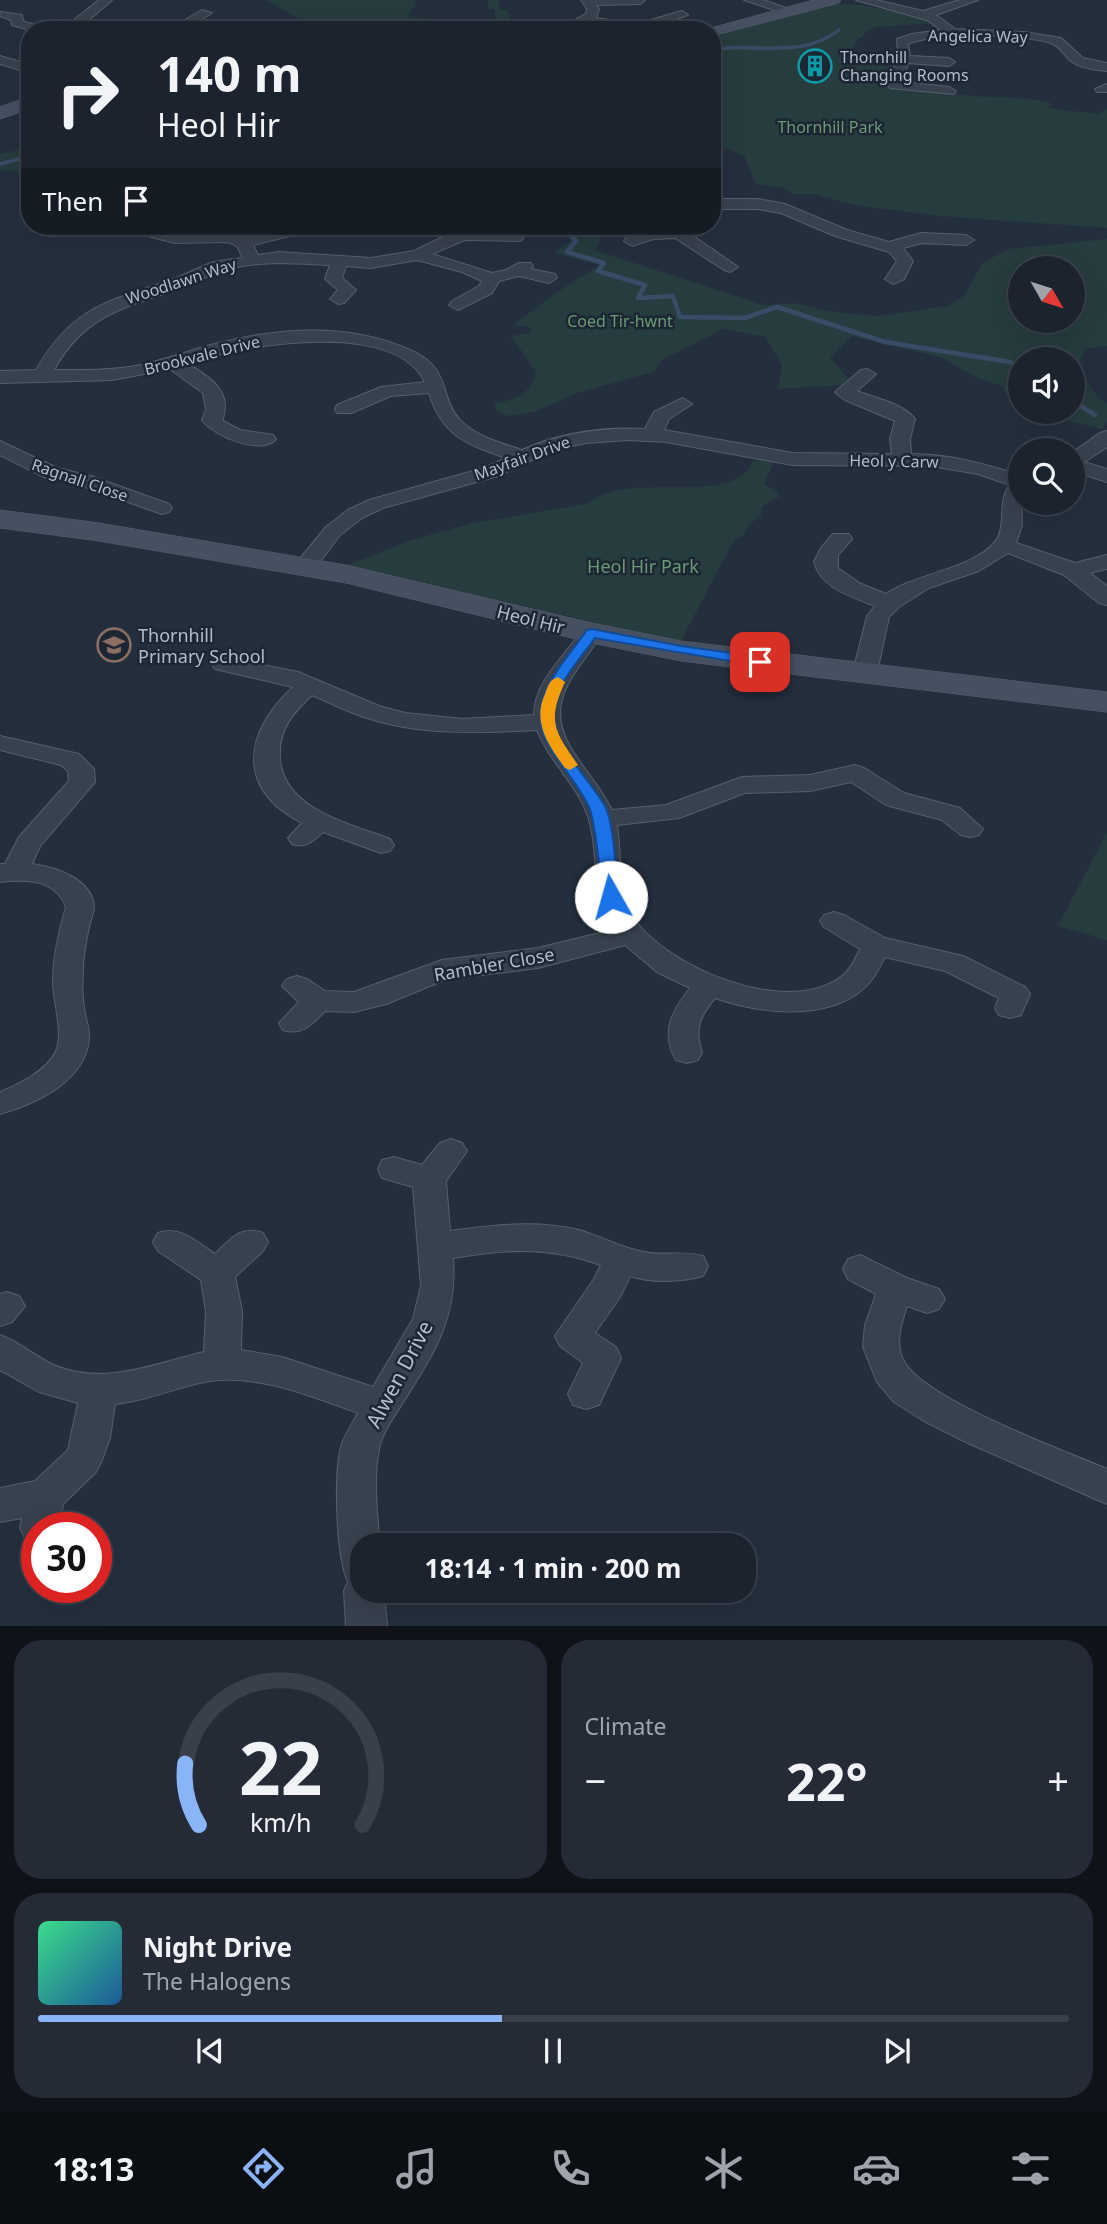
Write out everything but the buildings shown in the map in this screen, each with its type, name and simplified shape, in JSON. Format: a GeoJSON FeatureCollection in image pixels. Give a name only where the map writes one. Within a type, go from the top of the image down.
{"type":"FeatureCollection","features":[{"type":"Feature","properties":{"kind":"street"},"geometry":{"type":"LineString","coordinates":[[80,21],[105,0]]}},
{"type":"Feature","properties":{"kind":"street"},"geometry":{"type":"LineString","coordinates":[[750,0],[789,11]]}},
{"type":"Feature","properties":{"kind":"street"},"geometry":{"type":"LineString","coordinates":[[721,29],[833,0]]}},
{"type":"Feature","properties":{"kind":"street"},"geometry":{"type":"LineString","coordinates":[[816,4],[862,0],[923,15],[939,21],[954,34]]}},
{"type":"Feature","properties":{"kind":"street"},"geometry":{"type":"LineString","coordinates":[[923,15],[972,0]]}},
{"type":"Feature","properties":{"kind":"street"},"geometry":{"type":"LineString","coordinates":[[585,20],[593,14],[588,1],[640,1]]}},
{"type":"Feature","properties":{"kind":"street"},"geometry":{"type":"LineString","coordinates":[[191,21],[206,13]]}},
{"type":"Feature","properties":{"kind":"street"},"geometry":{"type":"LineString","coordinates":[[5,15],[18,18],[16,22],[21,24]]}},
{"type":"Feature","properties":{"kind":"street"},"geometry":{"type":"LineString","coordinates":[[660,21],[682,15]]}},
{"type":"Feature","properties":{"kind":"street"},"geometry":{"type":"LineString","coordinates":[[585,20],[592,21]]}},
{"type":"Feature","properties":{"kind":"street"},"geometry":{"type":"LineString","coordinates":[[4,30],[21,27]]}},
{"type":"Feature","properties":{"kind":"street"},"geometry":{"type":"LineString","coordinates":[[1046,38],[1064,30]]}},
{"type":"Feature","properties":{"kind":"street","name":"Angelica Way"},"geometry":{"type":"LineString","coordinates":[[949,90],[895,86],[903,59],[904,51],[900,44],[903,39],[999,33],[1046,38],[1064,44],[1079,60],[1107,67]]}},
{"type":"Feature","properties":{"kind":"street"},"geometry":{"type":"LineString","coordinates":[[0,59],[21,52]]}},
{"type":"Feature","properties":{"kind":"street"},"geometry":{"type":"LineString","coordinates":[[0,59],[21,66]]}},
{"type":"Feature","properties":{"kind":"street","name":"Angelica Way"},"geometry":{"type":"LineString","coordinates":[[903,59],[949,62]]}},
{"type":"Feature","properties":{"kind":"street"},"geometry":{"type":"LineString","coordinates":[[0,113],[21,106]]}},
{"type":"Feature","properties":{"kind":"street"},"geometry":{"type":"LineString","coordinates":[[721,204],[777,207],[851,236],[890,247],[899,251],[905,261],[893,279]]}},
{"type":"Feature","properties":{"kind":"street"},"geometry":{"type":"LineString","coordinates":[[196,235],[229,237],[242,242],[286,235]]}},
{"type":"Feature","properties":{"kind":"street","name":"Woodlawn Way"},"geometry":{"type":"LineString","coordinates":[[42,376],[53,356],[78,326],[106,306],[179,283],[216,267],[252,259],[279,257],[339,263],[372,263],[418,254],[462,235]]}},
{"type":"Feature","properties":{"kind":"street","name":"Woodlawn Way"},"geometry":{"type":"LineString","coordinates":[[478,235],[515,238]]}},
{"type":"Feature","properties":{"kind":"street"},"geometry":{"type":"LineString","coordinates":[[632,242],[634,238],[643,235]]}},
{"type":"Feature","properties":{"kind":"street"},"geometry":{"type":"LineString","coordinates":[[686,235],[730,267]]}},
{"type":"Feature","properties":{"kind":"street"},"geometry":{"type":"LineString","coordinates":[[890,247],[921,238],[966,240]]}},
{"type":"Feature","properties":{"kind":"street"},"geometry":{"type":"LineString","coordinates":[[242,242],[252,259]]}},
{"type":"Feature","properties":{"kind":"street"},"geometry":{"type":"LineString","coordinates":[[418,254],[447,265],[476,271],[489,278],[521,268],[550,278]]}},
{"type":"Feature","properties":{"kind":"street"},"geometry":{"type":"LineString","coordinates":[[339,263],[333,279],[348,293]]}},
{"type":"Feature","properties":{"kind":"street"},"geometry":{"type":"LineString","coordinates":[[460,301],[490,285],[489,278]]}},
{"type":"Feature","properties":{"kind":"street","name":"Brookvale Drive"},"geometry":{"type":"LineString","coordinates":[[0,377],[107,375],[173,363],[216,348],[293,337],[376,344],[405,354],[423,365],[438,387],[450,418],[458,428],[523,457]]}},
{"type":"Feature","properties":{"kind":"street"},"geometry":{"type":"LineString","coordinates":[[173,363],[201,381],[215,396],[217,402],[212,420],[216,426],[244,437],[266,439]]}},
{"type":"Feature","properties":{"kind":"street"},"geometry":{"type":"LineString","coordinates":[[844,392],[867,374]]}},
{"type":"Feature","properties":{"kind":"street"},"geometry":{"type":"LineString","coordinates":[[344,409],[388,391],[438,387]]}},
{"type":"Feature","properties":{"kind":"street"},"geometry":{"type":"LineString","coordinates":[[823,392],[844,392],[861,401],[896,412],[905,419],[900,439],[902,458]]}},
{"type":"Feature","properties":{"kind":"street"},"geometry":{"type":"LineString","coordinates":[[652,434],[661,416],[682,404]]}},
{"type":"Feature","properties":{"kind":"street","name":"Mayfair Drive"},"geometry":{"type":"LineString","coordinates":[[305,566],[333,531],[365,509],[397,496],[491,471],[547,446],[586,437],[652,434],[766,456]]}},
{"type":"Feature","properties":{"kind":"street"},"geometry":{"type":"LineString","coordinates":[[1085,455],[1107,436]]}},
{"type":"Feature","properties":{"kind":"street","name":"Ragnall Close"},"geometry":{"type":"LineString","coordinates":[[0,447],[51,473],[84,480],[162,509]]}},
{"type":"Feature","properties":{"kind":"street","name":"Heol y Carw"},"geometry":{"type":"LineString","coordinates":[[766,456],[809,460],[902,458],[962,465],[1008,479]]}},
{"type":"Feature","properties":{"kind":"street"},"geometry":{"type":"LineString","coordinates":[[1085,468],[1107,476]]}},
{"type":"Feature","properties":{"kind":"street"},"geometry":{"type":"LineString","coordinates":[[865,672],[878,616],[889,603],[919,585],[991,556],[1004,546],[1013,524],[1012,515]]}},
{"type":"Feature","properties":{"kind":"street","name":"Heol Hir"},"geometry":{"type":"LineString","coordinates":[[0,519],[305,566],[378,580],[592,633],[712,656],[1107,702]]}},
{"type":"Feature","properties":{"kind":"street"},"geometry":{"type":"LineString","coordinates":[[841,539],[828,554],[825,562],[828,570],[845,585],[889,603]]}},
{"type":"Feature","properties":{"kind":"street"},"geometry":{"type":"LineString","coordinates":[[1004,546],[1048,558],[1074,570],[1107,598]]}},
{"type":"Feature","properties":{"kind":"street"},"geometry":{"type":"LineString","coordinates":[[1074,570],[1107,562]]}},
{"type":"Feature","properties":{"kind":"street"},"geometry":{"type":"LineString","coordinates":[[592,633],[550,695],[547,723],[554,742],[592,796],[602,819],[611,897],[631,934],[653,957],[708,986],[776,999],[817,998],[835,993],[859,977],[876,946]]}},
{"type":"Feature","properties":{"kind":"street"},"geometry":{"type":"LineString","coordinates":[[223,664],[290,677],[370,711],[414,722],[463,726],[547,723]]}},
{"type":"Feature","properties":{"kind":"street"},"geometry":{"type":"LineString","coordinates":[[308,685],[279,713],[272,725],[266,759],[270,783],[311,829],[381,845]]}},
{"type":"Feature","properties":{"kind":"street"},"geometry":{"type":"LineString","coordinates":[[1,745],[70,759],[81,769],[82,782],[28,843],[8,872]]}},
{"type":"Feature","properties":{"kind":"street"},"geometry":{"type":"LineString","coordinates":[[602,819],[662,813],[742,785],[810,783],[855,773],[895,799],[951,814],[970,828]]}},
{"type":"Feature","properties":{"kind":"street"},"geometry":{"type":"LineString","coordinates":[[0,1103],[16,1099],[46,1082],[68,1056],[74,1040],[67,973],[70,942],[80,907],[73,892],[57,882],[40,874],[8,872]]}},
{"type":"Feature","properties":{"kind":"street"},"geometry":{"type":"LineString","coordinates":[[834,922],[876,946],[953,963],[1015,994],[1010,1008]]}},
{"type":"Feature","properties":{"kind":"street","name":"Rambler Close"},"geometry":{"type":"LineString","coordinates":[[294,1023],[307,993],[354,1002],[376,997],[442,970],[538,958],[631,934]]}},
{"type":"Feature","properties":{"kind":"street"},"geometry":{"type":"LineString","coordinates":[[687,1052],[680,1036],[682,1027],[708,986]]}},
{"type":"Feature","properties":{"kind":"street"},"geometry":{"type":"LineString","coordinates":[[394,1169],[429,1180],[452,1151]]}},
{"type":"Feature","properties":{"kind":"street","name":"Alwen Drive"},"geometry":{"type":"LineString","coordinates":[[359,1533],[356,1505],[360,1447],[381,1405],[412,1357],[431,1320],[438,1286],[436,1247],[429,1205],[429,1180]]}},
{"type":"Feature","properties":{"kind":"street"},"geometry":{"type":"LineString","coordinates":[[436,1247],[499,1237],[546,1237],[580,1244],[641,1266],[691,1266]]}},
{"type":"Feature","properties":{"kind":"street"},"geometry":{"type":"LineString","coordinates":[[170,1242],[217,1273],[224,1311],[222,1365]]}},
{"type":"Feature","properties":{"kind":"street"},"geometry":{"type":"LineString","coordinates":[[217,1273],[251,1242]]}},
{"type":"Feature","properties":{"kind":"street"},"geometry":{"type":"LineString","coordinates":[[586,1394],[603,1358],[573,1336],[608,1287],[621,1258]]}},
{"type":"Feature","properties":{"kind":"street"},"geometry":{"type":"LineString","coordinates":[[860,1269],[911,1293],[883,1325],[881,1347],[890,1371],[908,1391],[937,1410],[981,1432],[1107,1487]]}},
{"type":"Feature","properties":{"kind":"street"},"geometry":{"type":"LineString","coordinates":[[0,1350],[23,1369],[55,1383],[99,1390],[148,1384],[197,1368],[222,1365],[271,1371],[381,1405]]}},
{"type":"Feature","properties":{"kind":"street"},"geometry":{"type":"LineString","coordinates":[[0,1506],[42,1512],[83,1460],[91,1438],[99,1390]]}},
{"type":"Feature","properties":{"kind":"street"},"geometry":{"type":"LineString","coordinates":[[365,1603],[367,1626]]}},
{"type":"Feature","properties":{"kind":"green space"},"geometry":{"type":"Polygon","coordinates":[[[266,0],[416,0],[414,4],[419,6],[413,8],[408,17],[465,21],[300,21],[266,0]]]}},
{"type":"Feature","properties":{"kind":"green space"},"geometry":{"type":"Polygon","coordinates":[[[488,0],[499,0],[499,10],[585,12],[507,11],[512,21],[465,21],[495,20],[495,10],[487,8],[488,0]]]}},
{"type":"Feature","properties":{"kind":"green space","name":"Thornhill Park"},"geometry":{"type":"Polygon","coordinates":[[[836,4],[862,5],[932,19],[934,23],[876,27],[858,38],[852,52],[845,57],[892,63],[891,69],[896,70],[891,83],[955,94],[1051,103],[1046,108],[1100,114],[1107,109],[1107,228],[939,216],[855,205],[814,194],[793,194],[784,188],[756,184],[744,156],[732,150],[721,149],[721,32],[836,4]]]}},
{"type":"Feature","properties":{"kind":"green space"},"geometry":{"type":"Polygon","coordinates":[[[21,149],[21,172],[0,170],[0,154],[21,149]]]}},
{"type":"Feature","properties":{"kind":"green space","name":"Coed Tir-hwnt"},"geometry":{"type":"Polygon","coordinates":[[[568,235],[596,235],[601,240],[594,250],[764,305],[795,303],[833,312],[877,316],[948,306],[964,296],[982,264],[1008,249],[1107,239],[1107,346],[1085,349],[1008,347],[1008,397],[1003,387],[972,375],[940,357],[852,336],[830,358],[850,380],[842,385],[778,389],[782,365],[765,337],[723,329],[662,360],[653,372],[577,393],[533,412],[508,416],[497,411],[494,404],[521,395],[534,380],[536,372],[511,336],[531,333],[530,327],[513,325],[557,292],[600,265],[553,253],[572,240],[568,235]]]}},
{"type":"Feature","properties":{"kind":"green space","name":"Coed Tir-hwnt"},"geometry":{"type":"Polygon","coordinates":[[[1085,379],[1098,397],[1107,403],[1107,421],[1102,429],[1081,424],[1085,424],[1085,379]]]}},
{"type":"Feature","properties":{"kind":"green space","name":"Heol Hir Park"},"geometry":{"type":"Polygon","coordinates":[[[760,458],[769,459],[773,464],[764,484],[777,491],[780,496],[761,507],[761,516],[748,525],[744,536],[734,540],[681,641],[349,565],[408,541],[473,523],[590,503],[606,493],[627,489],[725,483],[742,475],[753,461],[760,458]]]}},
{"type":"Feature","properties":{"kind":"green space"},"geometry":{"type":"Polygon","coordinates":[[[1107,832],[1107,940],[1058,926],[1107,832]]]}},
{"type":"Feature","properties":{"kind":"waterway"},"geometry":{"type":"LineString","coordinates":[[721,49],[796,47],[825,39],[839,30]]}},
{"type":"Feature","properties":{"kind":"waterway"},"geometry":{"type":"LineString","coordinates":[[0,164],[21,158]]}},
{"type":"Feature","properties":{"kind":"waterway"},"geometry":{"type":"LineString","coordinates":[[570,235],[576,241],[567,252],[604,263],[598,271],[645,285],[638,298],[673,296],[680,317],[745,318],[777,307],[885,342],[1008,362]]}},
{"type":"Feature","properties":{"kind":"waterway"},"geometry":{"type":"LineString","coordinates":[[1085,409],[1095,415]]}},
{"type":"Feature","properties":{"kind":"slow traffic"},"geometry":{"type":"LineString","coordinates":[[558,682],[546,706],[547,723],[554,742],[570,765]]}},
{"type":"Feature","properties":{"kind":"place","name":"Thornhill Changing Rooms"},"geometry":{"type":"Point","coordinates":[815,66]}},
{"type":"Feature","properties":{"kind":"place","name":"Thornhill Primary School"},"geometry":{"type":"Point","coordinates":[114,645]}},
{"type":"Feature","properties":{"kind":"route"},"geometry":{"type":"LineString","coordinates":[[611,897],[599,809],[554,742],[547,723],[546,706],[556,684],[592,633],[681,651],[760,662]]}}]}
